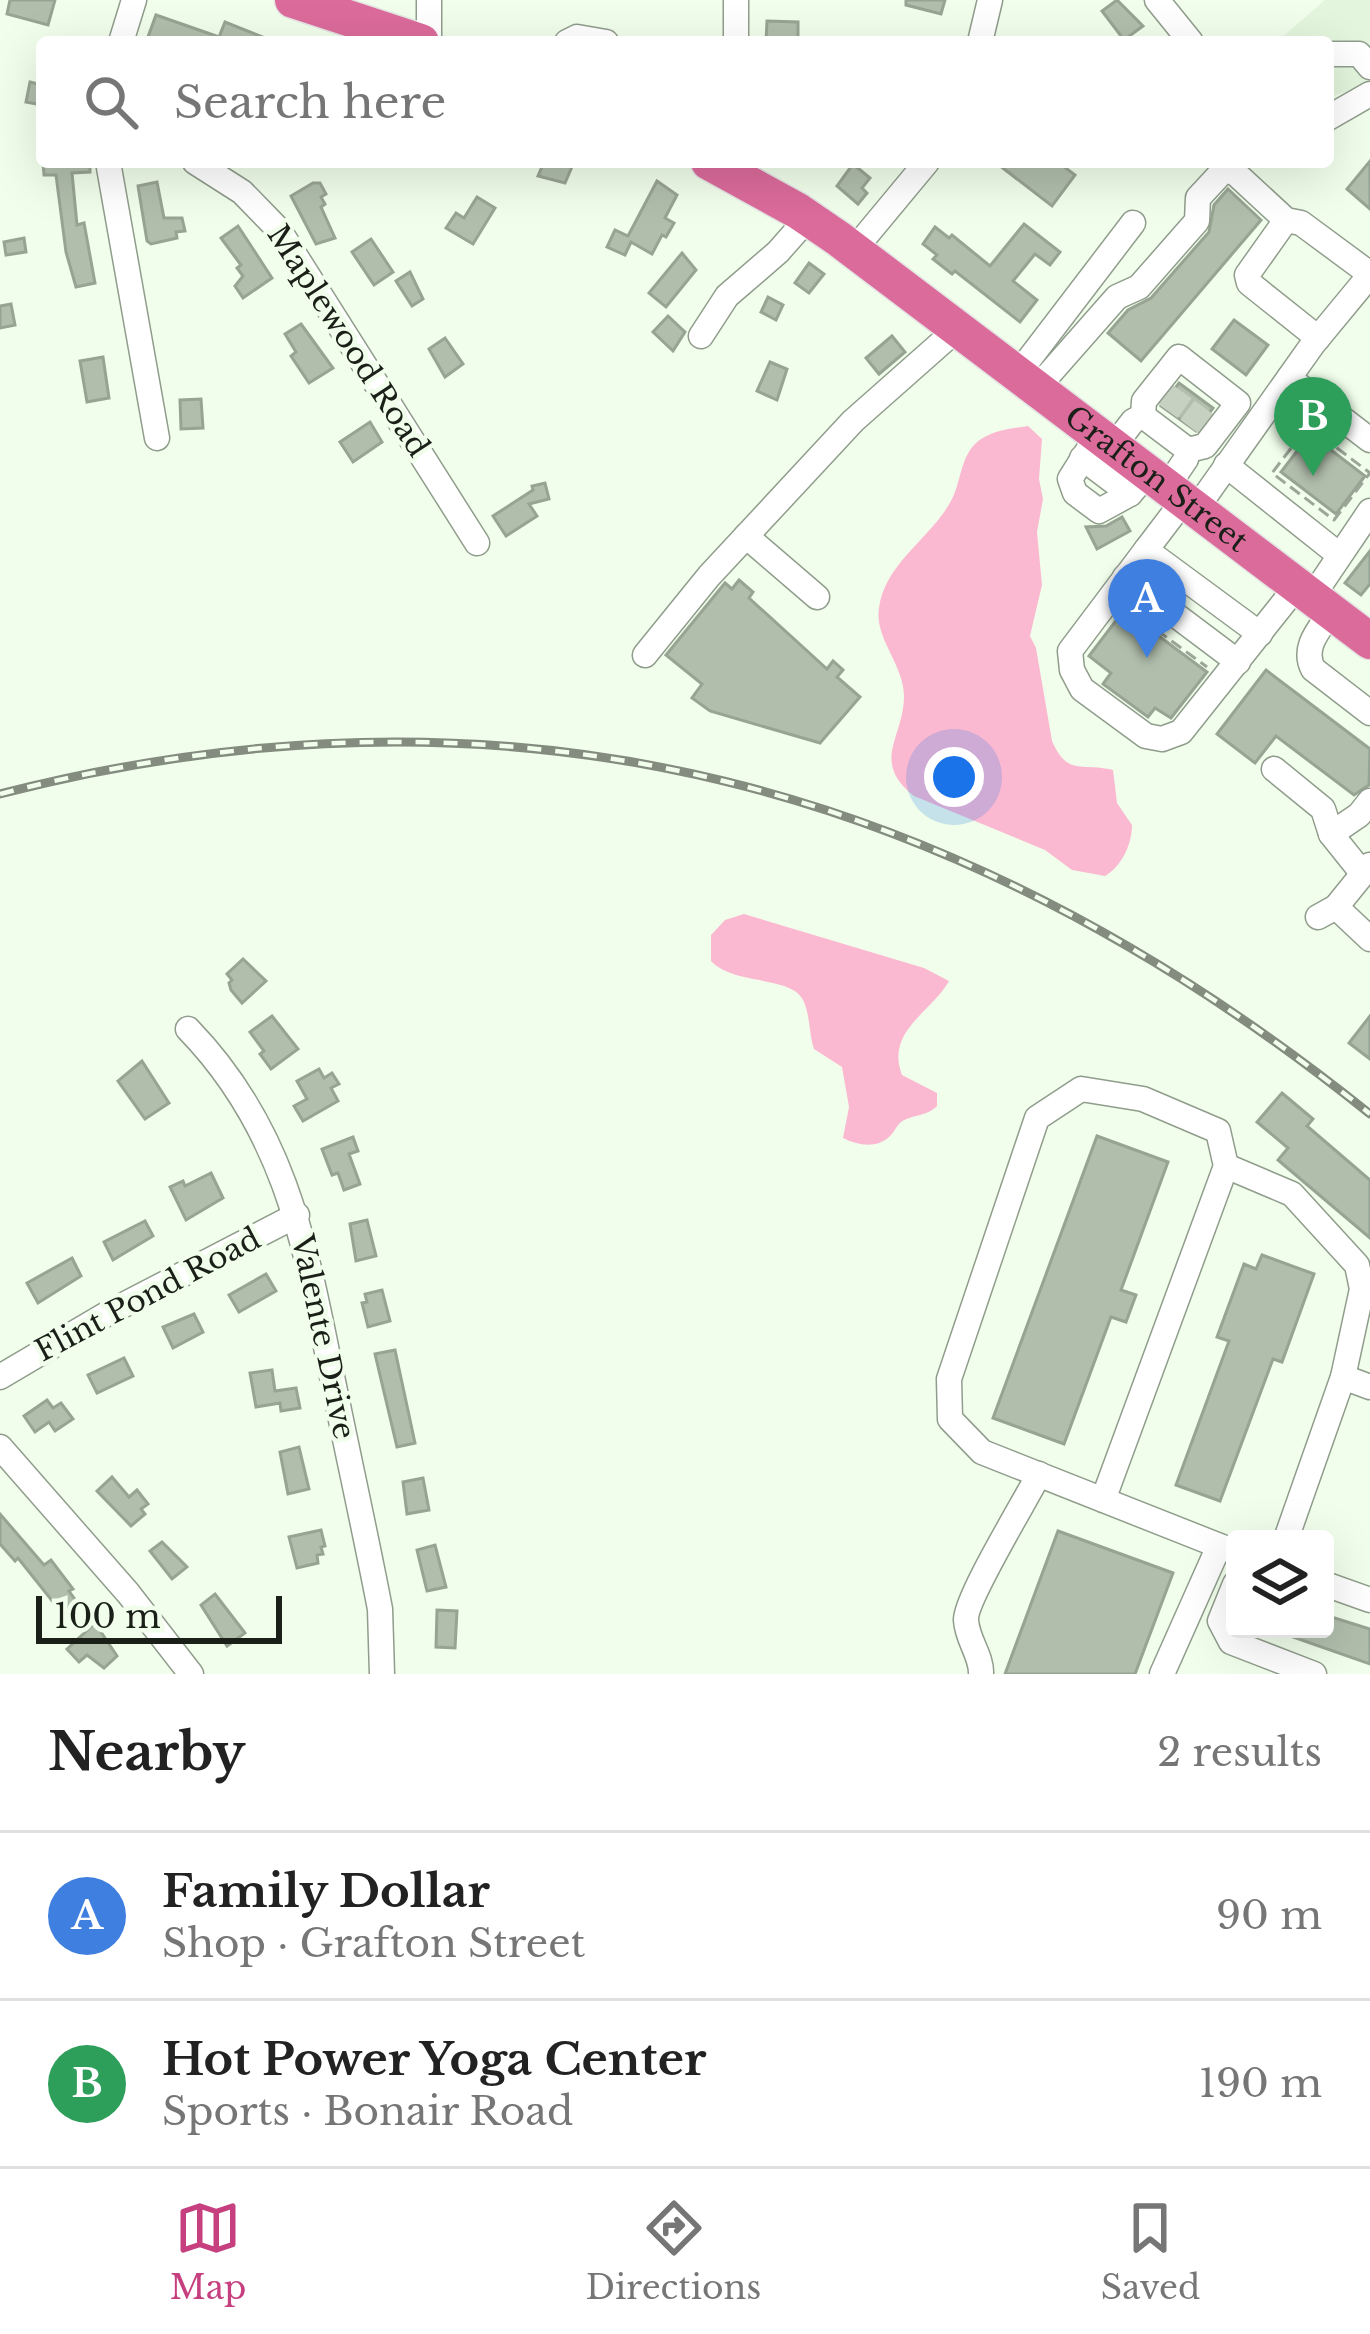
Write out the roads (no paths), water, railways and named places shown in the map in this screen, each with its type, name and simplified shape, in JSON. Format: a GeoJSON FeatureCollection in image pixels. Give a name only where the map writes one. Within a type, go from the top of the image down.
{"type":"FeatureCollection","features":[{"type":"Feature","properties":{"kind":"highway"},"geometry":{"type":"LineString","coordinates":[[293,0],[406,36]]}},
{"type":"Feature","properties":{"kind":"highway","name":"Grafton Street"},"geometry":{"type":"LineString","coordinates":[[729,168],[854,250],[1026,382],[1098,447],[1370,641]]}},
{"type":"Feature","properties":{"kind":"street"},"geometry":{"type":"LineString","coordinates":[[123,36],[134,0]]}},
{"type":"Feature","properties":{"kind":"street"},"geometry":{"type":"LineString","coordinates":[[426,36],[429,0]]}},
{"type":"Feature","properties":{"kind":"street"},"geometry":{"type":"LineString","coordinates":[[736,0],[736,36]]}},
{"type":"Feature","properties":{"kind":"street"},"geometry":{"type":"LineString","coordinates":[[981,36],[990,0]]}},
{"type":"Feature","properties":{"kind":"street"},"geometry":{"type":"LineString","coordinates":[[1157,0],[1186,36]]}},
{"type":"Feature","properties":{"kind":"street"},"geometry":{"type":"LineString","coordinates":[[1334,54],[1359,54],[1370,67]]}},
{"type":"Feature","properties":{"kind":"street"},"geometry":{"type":"LineString","coordinates":[[1334,115],[1370,94]]}},
{"type":"Feature","properties":{"kind":"street"},"geometry":{"type":"LineString","coordinates":[[109,168],[157,439]]}},
{"type":"Feature","properties":{"kind":"street","name":"Maplewood Road"},"geometry":{"type":"LineString","coordinates":[[204,168],[242,192],[279,230],[477,543]]}},
{"type":"Feature","properties":{"kind":"street"},"geometry":{"type":"LineString","coordinates":[[854,250],[922,168]]}},
{"type":"Feature","properties":{"kind":"street"},"geometry":{"type":"LineString","coordinates":[[1026,382],[1117,298],[1130,294],[1197,221],[1198,198],[1222,170],[1234,172],[1286,220],[1301,223],[1370,274],[1226,465],[1165,493],[1099,512],[1075,493],[1070,478],[1098,447],[1133,421],[1155,418]]}},
{"type":"Feature","properties":{"kind":"street"},"geometry":{"type":"LineString","coordinates":[[701,336],[727,296],[778,252],[808,218]]}},
{"type":"Feature","properties":{"kind":"street"},"geometry":{"type":"LineString","coordinates":[[1286,220],[1247,275],[1249,283],[1318,338]]}},
{"type":"Feature","properties":{"kind":"street"},"geometry":{"type":"LineString","coordinates":[[1026,382],[1133,223]]}},
{"type":"Feature","properties":{"kind":"street"},"geometry":{"type":"LineString","coordinates":[[1099,268],[1130,294]]}},
{"type":"Feature","properties":{"kind":"street"},"geometry":{"type":"LineString","coordinates":[[645,656],[746,536],[950,323]]}},
{"type":"Feature","properties":{"kind":"street"},"geometry":{"type":"LineString","coordinates":[[1179,357],[1191,380],[1214,397],[1238,403],[1205,446],[1185,440],[1155,418],[1144,401],[1179,357]]}},
{"type":"Feature","properties":{"kind":"street"},"geometry":{"type":"LineString","coordinates":[[1289,377],[1370,440]]}},
{"type":"Feature","properties":{"kind":"street"},"geometry":{"type":"LineString","coordinates":[[1185,440],[1186,458],[1165,493],[1146,550],[1070,651],[1072,670],[1082,688],[1145,736],[1162,739],[1181,732],[1260,634],[1313,598]]}},
{"type":"Feature","properties":{"kind":"street"},"geometry":{"type":"LineString","coordinates":[[1226,465],[1338,554]]}},
{"type":"Feature","properties":{"kind":"street"},"geometry":{"type":"LineString","coordinates":[[1370,512],[1313,598],[1307,658],[1313,669],[1370,713]]}},
{"type":"Feature","properties":{"kind":"street"},"geometry":{"type":"LineString","coordinates":[[746,536],[817,597]]}},
{"type":"Feature","properties":{"kind":"street"},"geometry":{"type":"LineString","coordinates":[[1146,550],[1260,634]]}},
{"type":"Feature","properties":{"kind":"street"},"geometry":{"type":"LineString","coordinates":[[1125,577],[1238,662]]}},
{"type":"Feature","properties":{"kind":"street"},"geometry":{"type":"LineString","coordinates":[[1274,769],[1323,809],[1331,834],[1367,870],[1327,912],[1370,939]]}},
{"type":"Feature","properties":{"kind":"street"},"geometry":{"type":"LineString","coordinates":[[1331,834],[1370,801]]}},
{"type":"Feature","properties":{"kind":"street","name":"Valente Drive"},"geometry":{"type":"LineString","coordinates":[[188,1029],[221,1067],[262,1128],[297,1215],[380,1609],[382,1674]]}},
{"type":"Feature","properties":{"kind":"street"},"geometry":{"type":"LineString","coordinates":[[1103,1500],[1226,1166],[1218,1131],[1143,1099],[1081,1089],[1037,1118],[949,1379],[950,1419],[982,1452],[1039,1474],[1103,1500],[1226,1549]]}},
{"type":"Feature","properties":{"kind":"street"},"geometry":{"type":"LineString","coordinates":[[1226,1166],[1292,1194],[1357,1265],[1362,1289],[1343,1377],[1289,1530]]}},
{"type":"Feature","properties":{"kind":"street","name":"Flint Pond Road"},"geometry":{"type":"LineString","coordinates":[[0,1377],[110,1312],[297,1215]]}},
{"type":"Feature","properties":{"kind":"street"},"geometry":{"type":"LineString","coordinates":[[1343,1377],[1370,1387]]}},
{"type":"Feature","properties":{"kind":"street"},"geometry":{"type":"LineString","coordinates":[[0,1447],[128,1593],[191,1674]]}},
{"type":"Feature","properties":{"kind":"street"},"geometry":{"type":"LineString","coordinates":[[981,1674],[965,1614],[1039,1474]]}},
{"type":"Feature","properties":{"kind":"street"},"geometry":{"type":"LineString","coordinates":[[1162,1674],[1226,1551]]}},
{"type":"Feature","properties":{"kind":"street"},"geometry":{"type":"LineString","coordinates":[[1334,1587],[1370,1600]]}},
{"type":"Feature","properties":{"kind":"street"},"geometry":{"type":"LineString","coordinates":[[1229,1638],[1314,1674]]}},
{"type":"Feature","properties":{"kind":"tunnel"},"geometry":{"type":"LineString","coordinates":[[1168,411],[1185,387]]}},
{"type":"Feature","properties":{"kind":"tunnel"},"geometry":{"type":"LineString","coordinates":[[1190,427],[1207,404]]}},
{"type":"Feature","properties":{"kind":"railway"},"geometry":{"type":"LineString","coordinates":[[0,794],[190,756],[373,742],[552,750],[724,781],[892,833],[1056,907],[1215,1000],[1370,1114]]}},
{"type":"Feature","properties":{"kind":"place","name":"Hot Power Yoga Center"},"geometry":{"type":"Point","coordinates":[1313,476]}},
{"type":"Feature","properties":{"kind":"place","name":"Family Dollar"},"geometry":{"type":"Point","coordinates":[1147,658]}}]}
